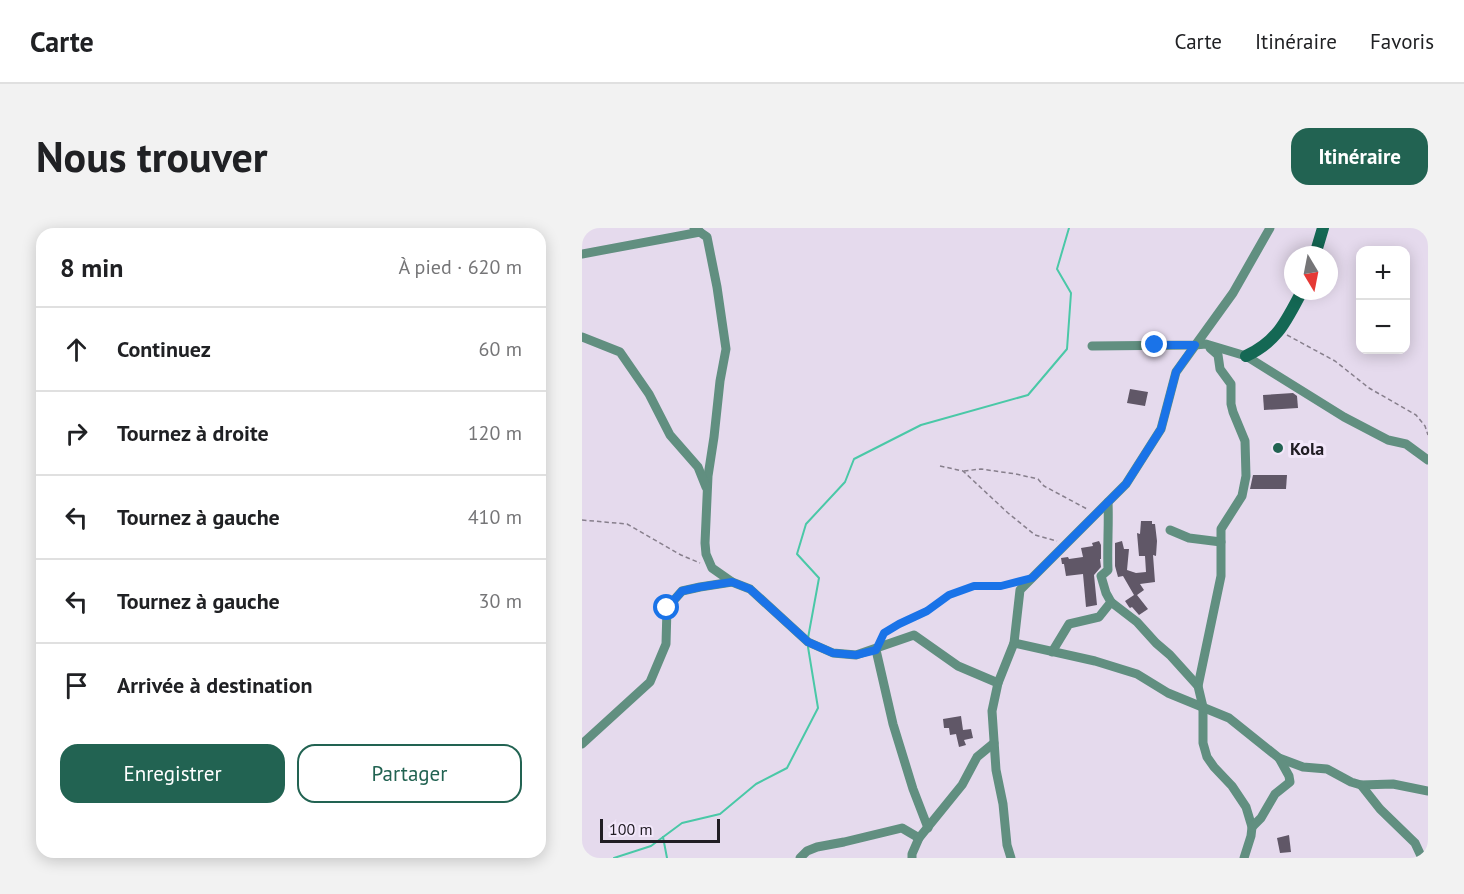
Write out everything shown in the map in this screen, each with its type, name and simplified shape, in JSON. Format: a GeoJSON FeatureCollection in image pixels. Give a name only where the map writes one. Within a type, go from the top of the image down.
{"type":"FeatureCollection","features":[{"type":"Feature","properties":{"kind":"street"},"geometry":{"type":"LineString","coordinates":[[1011,858],[996,770],[992,711],[998,683],[1014,643],[1020,590],[1126,484],[1161,429],[1176,372],[1233,293],[1270,228]]}},
{"type":"Feature","properties":{"kind":"street"},"geometry":{"type":"LineString","coordinates":[[1318,246],[1323,228]]}},
{"type":"Feature","properties":{"kind":"street"},"geometry":{"type":"LineString","coordinates":[[582,254],[697,230],[707,237],[726,349],[707,489],[705,543],[706,554],[712,568],[732,582],[750,589],[808,642],[833,653],[856,655],[914,635],[958,666],[998,683]]}},
{"type":"Feature","properties":{"kind":"street"},"geometry":{"type":"LineString","coordinates":[[1245,356],[1261,348],[1283,326],[1297,300]]}},
{"type":"Feature","properties":{"kind":"street"},"geometry":{"type":"LineString","coordinates":[[582,337],[620,352],[649,394],[670,435],[698,467],[707,489]]}},
{"type":"Feature","properties":{"kind":"street"},"geometry":{"type":"LineString","coordinates":[[1206,344],[1218,355],[1220,369],[1231,384],[1231,404],[1245,441],[1246,476],[1242,496],[1221,529],[1221,576],[1198,686],[1203,707],[1203,743],[1207,757],[1232,786],[1246,807],[1252,827],[1244,858]]}},
{"type":"Feature","properties":{"kind":"street"},"geometry":{"type":"LineString","coordinates":[[1092,346],[1206,344],[1245,356],[1344,417],[1388,440],[1406,444],[1428,460]]}},
{"type":"Feature","properties":{"kind":"street"},"geometry":{"type":"LineString","coordinates":[[1108,502],[1108,570],[1101,576],[1106,593],[1111,602],[1137,622],[1198,686]]}},
{"type":"Feature","properties":{"kind":"street"},"geometry":{"type":"LineString","coordinates":[[1170,530],[1189,538],[1221,542]]}},
{"type":"Feature","properties":{"kind":"street"},"geometry":{"type":"LineString","coordinates":[[582,744],[650,682],[666,644],[667,608],[682,591],[732,582]]}},
{"type":"Feature","properties":{"kind":"street"},"geometry":{"type":"LineString","coordinates":[[1052,651],[1069,624],[1099,617],[1111,602]]}},
{"type":"Feature","properties":{"kind":"street"},"geometry":{"type":"LineString","coordinates":[[1014,643],[1137,674],[1168,693],[1229,718],[1279,758],[1303,766],[1327,769],[1361,785],[1393,784],[1428,791]]}},
{"type":"Feature","properties":{"kind":"street"},"geometry":{"type":"LineString","coordinates":[[876,650],[893,724],[928,828]]}},
{"type":"Feature","properties":{"kind":"street"},"geometry":{"type":"LineString","coordinates":[[912,858],[919,838],[962,785],[977,757],[994,743]]}},
{"type":"Feature","properties":{"kind":"street"},"geometry":{"type":"LineString","coordinates":[[1252,827],[1262,818],[1275,794],[1290,782],[1279,758]]}},
{"type":"Feature","properties":{"kind":"street"},"geometry":{"type":"LineString","coordinates":[[1361,785],[1380,809],[1414,843],[1422,858]]}},
{"type":"Feature","properties":{"kind":"street"},"geometry":{"type":"LineString","coordinates":[[800,858],[807,851],[817,847],[902,828],[919,838]]}},
{"type":"Feature","properties":{"kind":"path"},"geometry":{"type":"LineString","coordinates":[[1279,330],[1335,361],[1369,388],[1416,415],[1425,426],[1428,435]]}},
{"type":"Feature","properties":{"kind":"path"},"geometry":{"type":"LineString","coordinates":[[940,466],[963,471],[981,469],[1038,479],[1044,486],[1096,514]]}},
{"type":"Feature","properties":{"kind":"path"},"geometry":{"type":"LineString","coordinates":[[963,471],[1035,535],[1067,543]]}},
{"type":"Feature","properties":{"kind":"path"},"geometry":{"type":"LineString","coordinates":[[582,520],[627,524],[681,555],[712,568]]}},
{"type":"Feature","properties":{"kind":"path"},"geometry":{"type":"LineString","coordinates":[[876,650],[884,633],[927,611],[949,595],[974,586],[1001,586],[1032,578]]}},
{"type":"Feature","properties":{"kind":"building"},"geometry":{"type":"Polygon","coordinates":[[[1130,389],[1148,392],[1145,406],[1127,403],[1130,389]]]}},
{"type":"Feature","properties":{"kind":"building"},"geometry":{"type":"Polygon","coordinates":[[[1293,393],[1297,396],[1298,408],[1264,410],[1263,395],[1293,393]]]}},
{"type":"Feature","properties":{"kind":"building"},"geometry":{"type":"Polygon","coordinates":[[[1253,475],[1287,475],[1286,489],[1250,489],[1253,475]]]}},
{"type":"Feature","properties":{"kind":"building"},"geometry":{"type":"Polygon","coordinates":[[[1141,521],[1152,521],[1152,524],[1155,524],[1157,541],[1156,556],[1153,555],[1155,582],[1140,584],[1144,590],[1137,595],[1148,609],[1139,615],[1125,601],[1134,595],[1123,576],[1118,577],[1115,566],[1115,543],[1122,541],[1124,549],[1129,549],[1127,570],[1136,573],[1146,572],[1145,556],[1139,556],[1137,533],[1140,534],[1141,521]]]}},
{"type":"Feature","properties":{"kind":"building"},"geometry":{"type":"Polygon","coordinates":[[[1099,541],[1101,567],[1094,575],[1097,605],[1086,607],[1083,574],[1066,576],[1061,558],[1083,557],[1081,548],[1093,546],[1092,543],[1099,541]]]}},
{"type":"Feature","properties":{"kind":"building"},"geometry":{"type":"Polygon","coordinates":[[[961,716],[963,730],[971,729],[973,738],[964,740],[966,745],[959,747],[956,734],[950,735],[949,728],[944,728],[943,719],[961,716]]]}},
{"type":"Feature","properties":{"kind":"building"},"geometry":{"type":"Polygon","coordinates":[[[1289,835],[1291,852],[1280,853],[1277,838],[1289,835]]]}},
{"type":"Feature","properties":{"kind":"waterway"},"geometry":{"type":"LineString","coordinates":[[808,638],[819,578],[797,554],[806,524],[845,482],[854,459],[921,425],[1028,395],[1067,349],[1071,293],[1057,269],[1069,228]]}},
{"type":"Feature","properties":{"kind":"waterway"},"geometry":{"type":"LineString","coordinates":[[614,858],[651,846],[682,823],[720,814],[756,784],[787,768],[818,708],[808,647]]}},
{"type":"Feature","properties":{"kind":"waterway"},"geometry":{"type":"LineString","coordinates":[[663,837],[667,858]]}},
{"type":"Feature","properties":{"kind":"place","name":"Kola"},"geometry":{"type":"Point","coordinates":[1278,448]}},
{"type":"Feature","properties":{"kind":"route"},"geometry":{"type":"LineString","coordinates":[[667,608],[682,591],[732,582],[750,589],[808,642],[833,653],[856,655],[876,650],[884,633],[927,611],[949,595],[974,586],[1001,586],[1032,578],[1126,484],[1161,429],[1176,372],[1195,345],[1155,345]]}}]}
